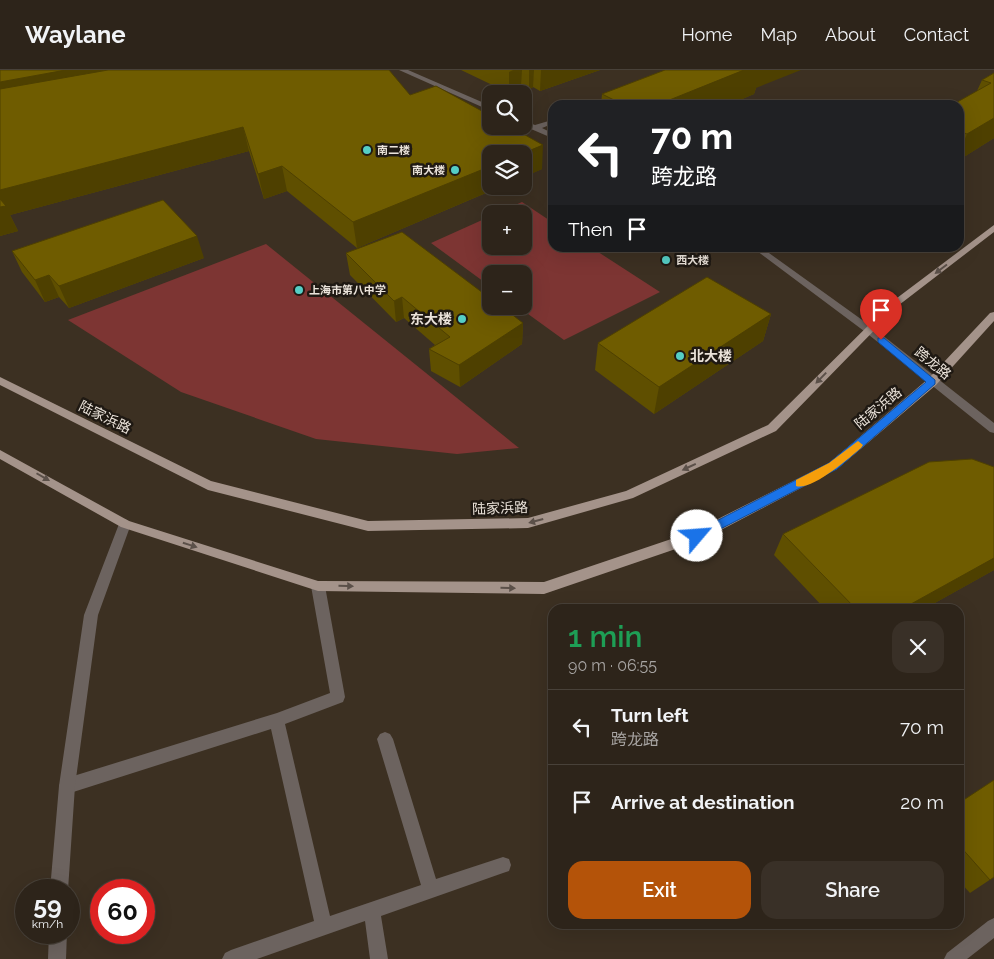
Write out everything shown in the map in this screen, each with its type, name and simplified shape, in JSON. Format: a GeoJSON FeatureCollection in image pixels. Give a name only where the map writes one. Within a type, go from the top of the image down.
{"type":"FeatureCollection","features":[{"type":"Feature","properties":{"kind":"main road","name":"陆家浜路"},"geometry":{"type":"LineString","coordinates":[[964,251],[994,228]]}},
{"type":"Feature","properties":{"kind":"main road","name":"陆家浜路"},"geometry":{"type":"LineString","coordinates":[[0,381],[208,485],[368,526],[528,524],[629,495],[772,428],[868,329],[896,303],[963,252]]}},
{"type":"Feature","properties":{"kind":"main road","name":"陆家浜路"},"geometry":{"type":"LineString","coordinates":[[0,454],[125,524],[318,586],[544,588],[697,536],[833,466],[932,382],[994,315]]}},
{"type":"Feature","properties":{"kind":"street"},"geometry":{"type":"LineString","coordinates":[[402,70],[482,105]]}},
{"type":"Feature","properties":{"kind":"street"},"geometry":{"type":"LineString","coordinates":[[535,128],[548,123]]}},
{"type":"Feature","properties":{"kind":"street"},"geometry":{"type":"LineString","coordinates":[[532,127],[548,134]]}},
{"type":"Feature","properties":{"kind":"street","name":"跨龙路"},"geometry":{"type":"LineString","coordinates":[[762,252],[868,329],[994,430]]}},
{"type":"Feature","properties":{"kind":"street"},"geometry":{"type":"LineString","coordinates":[[60,879],[67,786],[91,615],[125,524]]}},
{"type":"Feature","properties":{"kind":"street"},"geometry":{"type":"LineString","coordinates":[[67,786],[277,720],[338,698],[318,586]]}},
{"type":"Feature","properties":{"kind":"street"},"geometry":{"type":"LineString","coordinates":[[277,720],[324,927]]}},
{"type":"Feature","properties":{"kind":"street"},"geometry":{"type":"LineString","coordinates":[[385,739],[431,890]]}},
{"type":"Feature","properties":{"kind":"street"},"geometry":{"type":"LineString","coordinates":[[231,959],[502,865]]}},
{"type":"Feature","properties":{"kind":"street"},"geometry":{"type":"LineString","coordinates":[[372,911],[379,959]]}},
{"type":"Feature","properties":{"kind":"street"},"geometry":{"type":"LineString","coordinates":[[953,959],[994,927]]}},
{"type":"Feature","properties":{"kind":"street"},"geometry":{"type":"LineString","coordinates":[[57,959],[58,944]]}},
{"type":"Feature","properties":{"kind":"shaded area"},"geometry":{"type":"Polygon","coordinates":[[[522,202],[526,205],[515,205],[522,202]]]}},
{"type":"Feature","properties":{"kind":"shaded area"},"geometry":{"type":"Polygon","coordinates":[[[532,209],[548,219],[548,252],[598,252],[660,292],[564,340],[529,315],[532,315],[532,265],[482,265],[482,280],[431,243],[482,220],[482,255],[532,255],[532,209]]]}},
{"type":"Feature","properties":{"kind":"shaded area"},"geometry":{"type":"Polygon","coordinates":[[[266,244],[519,448],[457,454],[316,439],[181,392],[68,320],[266,244]]]}},
{"type":"Feature","properties":{"kind":"building"},"geometry":{"type":"Polygon","coordinates":[[[0,70],[66,70],[0,82],[0,70]]]}},
{"type":"Feature","properties":{"kind":"building"},"geometry":{"type":"Polygon","coordinates":[[[108,70],[389,70],[410,95],[436,86],[482,111],[482,135],[525,135],[543,145],[532,150],[532,145],[482,145],[482,170],[353,222],[282,166],[258,174],[243,127],[0,190],[0,89],[108,70]]]}},
{"type":"Feature","properties":{"kind":"building"},"geometry":{"type":"Polygon","coordinates":[[[665,70],[744,70],[669,100],[614,100],[602,94],[665,70]]]}},
{"type":"Feature","properties":{"kind":"building"},"geometry":{"type":"Polygon","coordinates":[[[994,73],[994,118],[967,134],[964,133],[964,100],[961,100],[991,83],[982,80],[994,73]]]}},
{"type":"Feature","properties":{"kind":"building"},"geometry":{"type":"Polygon","coordinates":[[[0,199],[6,206],[0,207],[0,199]]]}},
{"type":"Feature","properties":{"kind":"building"},"geometry":{"type":"Polygon","coordinates":[[[163,200],[197,236],[59,286],[49,275],[35,280],[12,251],[163,200]]]}},
{"type":"Feature","properties":{"kind":"building","name":"东大楼"},"geometry":{"type":"Polygon","coordinates":[[[402,232],[482,292],[482,315],[513,315],[523,323],[459,365],[429,349],[450,337],[402,297],[394,301],[346,253],[402,232]]]}},
{"type":"Feature","properties":{"kind":"building"},"geometry":{"type":"Polygon","coordinates":[[[707,277],[771,314],[659,387],[598,343],[707,277]]]}},
{"type":"Feature","properties":{"kind":"building"},"geometry":{"type":"Polygon","coordinates":[[[972,459],[994,467],[994,558],[911,604],[851,604],[783,534],[929,462],[972,459]]]}},
{"type":"Feature","properties":{"kind":"building"},"geometry":{"type":"Polygon","coordinates":[[[994,780],[994,877],[990,880],[964,851],[964,800],[994,780]]]}},
{"type":"Feature","properties":{"kind":"slow traffic"},"geometry":{"type":"LineString","coordinates":[[800,483],[833,466],[858,445]]}},
{"type":"Feature","properties":{"kind":"place","name":"南二楼"},"geometry":{"type":"Point","coordinates":[367,150]}},
{"type":"Feature","properties":{"kind":"place","name":"南大楼"},"geometry":{"type":"Point","coordinates":[455,170]}},
{"type":"Feature","properties":{"kind":"place","name":"西大楼"},"geometry":{"type":"Point","coordinates":[666,260]}},
{"type":"Feature","properties":{"kind":"place","name":"上海市第八中学"},"geometry":{"type":"Point","coordinates":[299,290]}},
{"type":"Feature","properties":{"kind":"place","name":"东大楼"},"geometry":{"type":"Point","coordinates":[462,319]}},
{"type":"Feature","properties":{"kind":"place","name":"北大楼"},"geometry":{"type":"Point","coordinates":[680,356]}},
{"type":"Feature","properties":{"kind":"route"},"geometry":{"type":"LineString","coordinates":[[697,536],[833,466],[932,382],[881,340]]}}]}
